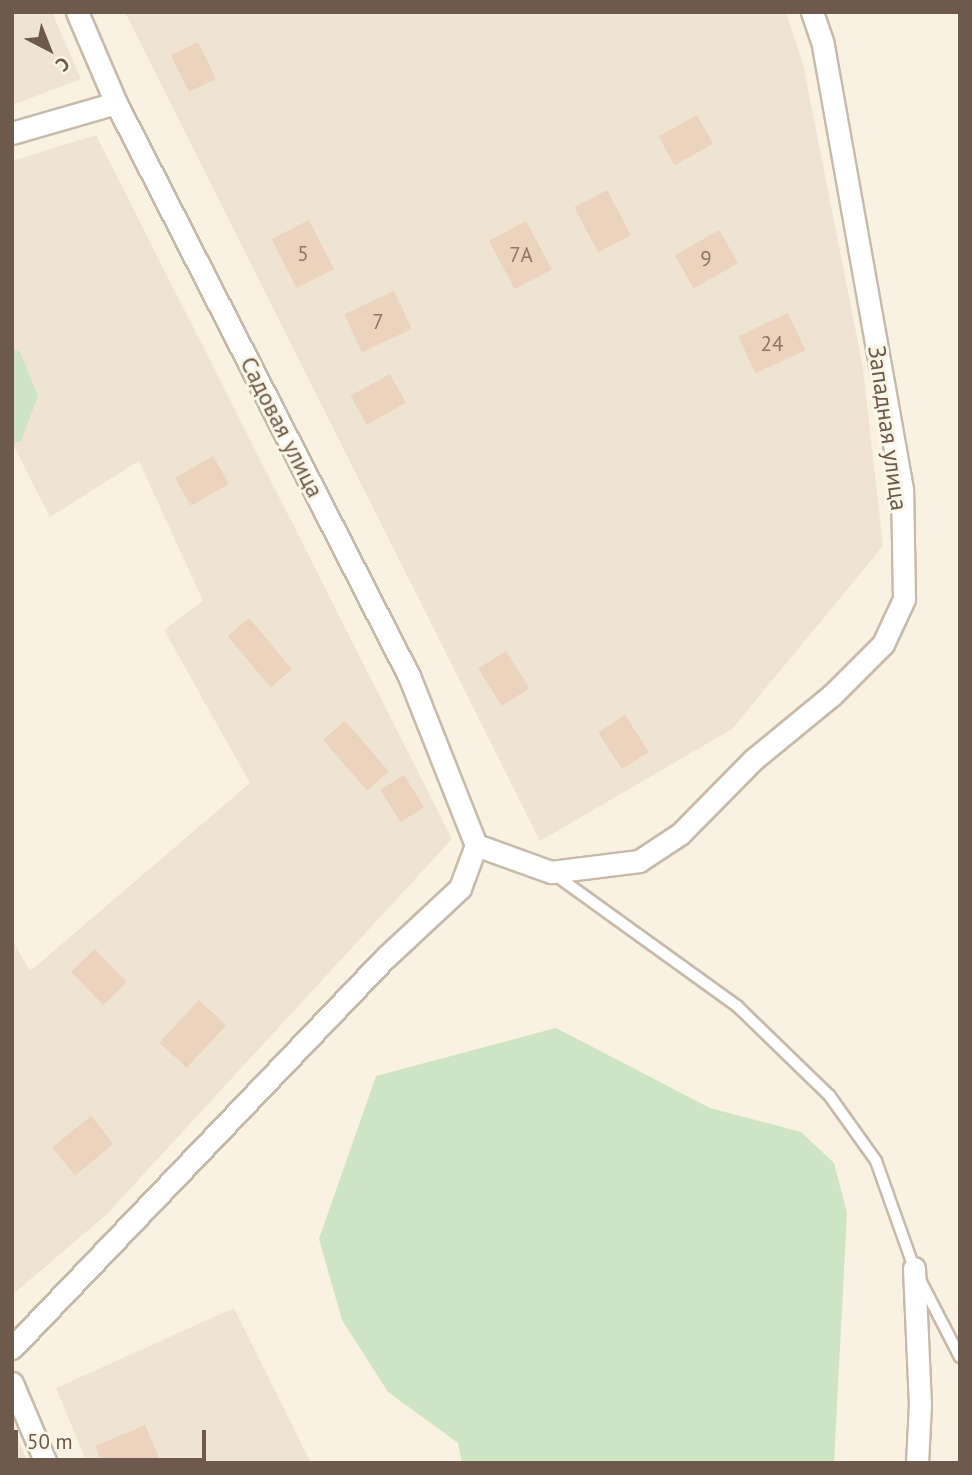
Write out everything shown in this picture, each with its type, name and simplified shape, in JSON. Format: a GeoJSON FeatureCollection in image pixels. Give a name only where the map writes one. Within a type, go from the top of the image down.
{"type":"FeatureCollection","features":[{"type":"Feature","properties":{"kind":"street","name":"Садовая улица"},"geometry":{"type":"LineString","coordinates":[[77,12],[116,103],[409,676],[476,845]]}},
{"type":"Feature","properties":{"kind":"street","name":"Западная улица"},"geometry":{"type":"LineString","coordinates":[[476,845],[551,872],[639,861],[680,834],[754,759],[832,695],[883,644],[904,599],[902,489],[823,44],[812,12]]}},
{"type":"Feature","properties":{"kind":"street"},"geometry":{"type":"LineString","coordinates":[[12,133],[116,103]]}},
{"type":"Feature","properties":{"kind":"street"},"geometry":{"type":"LineString","coordinates":[[12,1348],[385,958],[460,888],[476,845]]}},
{"type":"Feature","properties":{"kind":"street"},"geometry":{"type":"LineString","coordinates":[[914,1268],[920,1404],[916,1463]]}},
{"type":"Feature","properties":{"kind":"street"},"geometry":{"type":"LineString","coordinates":[[12,1382],[46,1463]]}},
{"type":"Feature","properties":{"kind":"lane"},"geometry":{"type":"LineString","coordinates":[[551,872],[737,1006],[829,1096],[876,1161],[914,1268],[960,1357]]}},
{"type":"Feature","properties":{"kind":"shaded area"},"geometry":{"type":"Polygon","coordinates":[[[12,12],[52,12],[81,79],[12,105],[12,12]]]}},
{"type":"Feature","properties":{"kind":"shaded area"},"geometry":{"type":"Polygon","coordinates":[[[125,12],[786,12],[803,64],[863,368],[883,546],[732,729],[540,841],[125,12]]]}},
{"type":"Feature","properties":{"kind":"shaded area"},"geometry":{"type":"Polygon","coordinates":[[[96,135],[452,839],[106,1215],[12,1295],[12,939],[30,971],[250,783],[164,630],[203,601],[139,461],[50,517],[12,443],[12,161],[96,135]]]}},
{"type":"Feature","properties":{"kind":"shaded area"},"geometry":{"type":"Polygon","coordinates":[[[234,1308],[311,1463],[87,1463],[56,1388],[234,1308]]]}},
{"type":"Feature","properties":{"kind":"shaded area"},"geometry":{"type":"Polygon","coordinates":[[[12,1425],[28,1463],[12,1463],[12,1425]]]}},
{"type":"Feature","properties":{"kind":"green space"},"geometry":{"type":"Polygon","coordinates":[[[12,349],[20,352],[38,396],[21,441],[12,444],[12,349]]]}},
{"type":"Feature","properties":{"kind":"green space"},"geometry":{"type":"Polygon","coordinates":[[[556,1028],[710,1108],[801,1132],[834,1163],[847,1213],[834,1463],[462,1463],[458,1443],[388,1392],[342,1320],[319,1239],[376,1076],[556,1028]]]}},
{"type":"Feature","properties":{"kind":"building"},"geometry":{"type":"Polygon","coordinates":[[[198,42],[216,79],[189,92],[171,55],[198,42]]]}},
{"type":"Feature","properties":{"kind":"building"},"geometry":{"type":"Polygon","coordinates":[[[697,115],[713,144],[675,165],[659,136],[697,115]]]}},
{"type":"Feature","properties":{"kind":"building"},"geometry":{"type":"Polygon","coordinates":[[[607,190],[631,235],[598,252],[574,207],[607,190]]]}},
{"type":"Feature","properties":{"kind":"building"},"geometry":{"type":"Polygon","coordinates":[[[309,220],[334,269],[297,288],[272,239],[309,220]]]}},
{"type":"Feature","properties":{"kind":"building"},"geometry":{"type":"Polygon","coordinates":[[[526,221],[552,270],[515,289],[489,241],[526,221]]]}},
{"type":"Feature","properties":{"kind":"building"},"geometry":{"type":"Polygon","coordinates":[[[719,230],[738,263],[694,288],[675,256],[719,230]]]}},
{"type":"Feature","properties":{"kind":"building"},"geometry":{"type":"Polygon","coordinates":[[[394,291],[412,329],[362,352],[344,314],[394,291]]]}},
{"type":"Feature","properties":{"kind":"building"},"geometry":{"type":"Polygon","coordinates":[[[788,313],[805,350],[755,373],[738,336],[788,313]]]}},
{"type":"Feature","properties":{"kind":"building"},"geometry":{"type":"Polygon","coordinates":[[[390,374],[406,403],[367,425],[351,396],[390,374]]]}},
{"type":"Feature","properties":{"kind":"building"},"geometry":{"type":"Polygon","coordinates":[[[213,456],[229,484],[191,506],[175,478],[213,456]]]}},
{"type":"Feature","properties":{"kind":"building"},"geometry":{"type":"Polygon","coordinates":[[[249,618],[292,669],[271,687],[228,636],[249,618]]]}},
{"type":"Feature","properties":{"kind":"building"},"geometry":{"type":"Polygon","coordinates":[[[506,651],[529,688],[501,706],[478,668],[506,651]]]}},
{"type":"Feature","properties":{"kind":"building"},"geometry":{"type":"Polygon","coordinates":[[[625,715],[649,752],[622,769],[598,732],[625,715]]]}},
{"type":"Feature","properties":{"kind":"building"},"geometry":{"type":"Polygon","coordinates":[[[345,721],[389,772],[367,791],[323,740],[345,721]]]}},
{"type":"Feature","properties":{"kind":"building"},"geometry":{"type":"Polygon","coordinates":[[[404,775],[424,807],[400,822],[380,790],[404,775]]]}},
{"type":"Feature","properties":{"kind":"building"},"geometry":{"type":"Polygon","coordinates":[[[95,949],[127,982],[103,1005],[71,972],[95,949]]]}},
{"type":"Feature","properties":{"kind":"building"},"geometry":{"type":"Polygon","coordinates":[[[199,1000],[226,1025],[187,1068],[159,1042],[199,1000]]]}},
{"type":"Feature","properties":{"kind":"building"},"geometry":{"type":"Polygon","coordinates":[[[91,1116],[114,1144],[75,1175],[52,1147],[91,1116]]]}},
{"type":"Feature","properties":{"kind":"building"},"geometry":{"type":"Polygon","coordinates":[[[145,1425],[161,1462],[102,1463],[95,1446],[145,1425]]]}}]}
